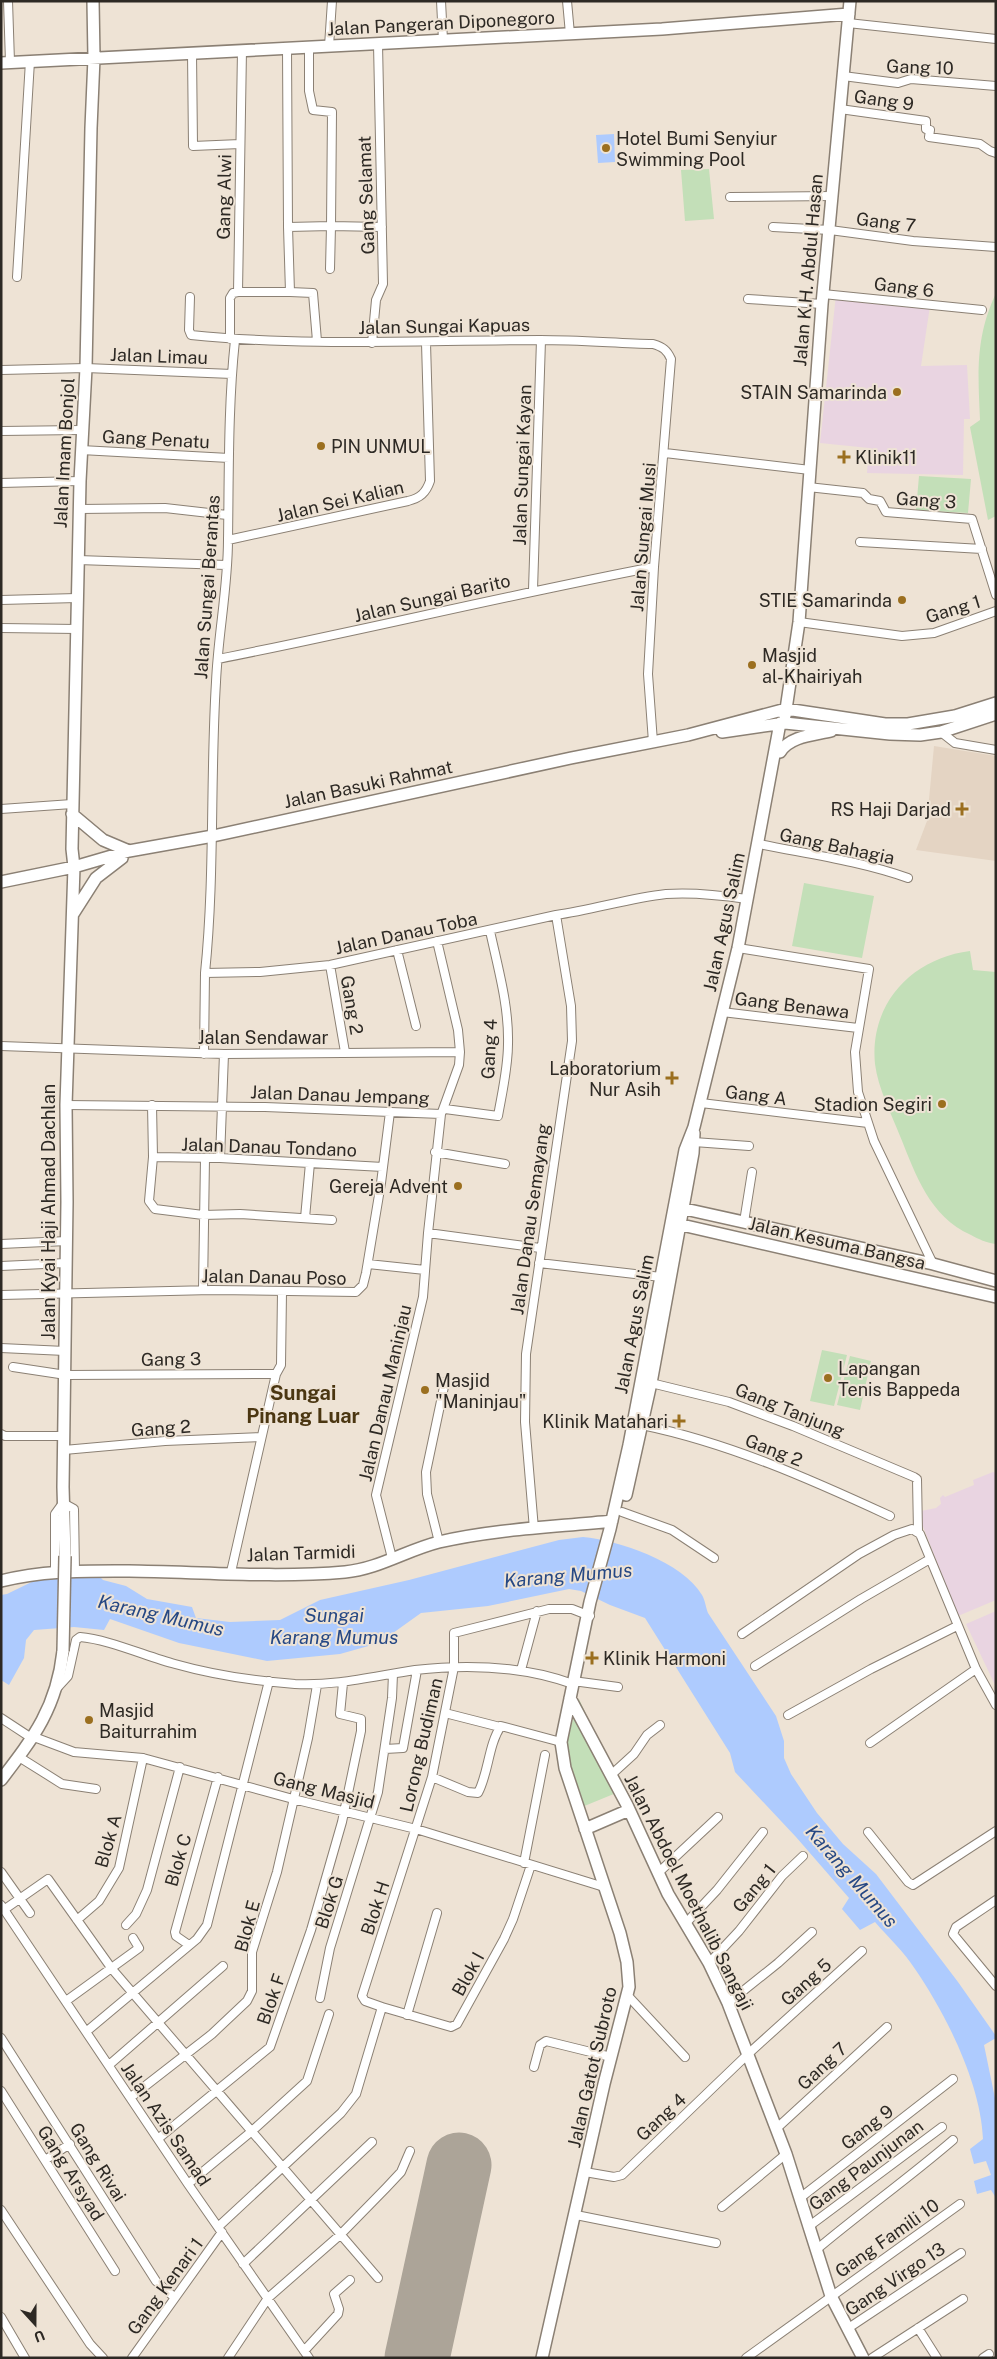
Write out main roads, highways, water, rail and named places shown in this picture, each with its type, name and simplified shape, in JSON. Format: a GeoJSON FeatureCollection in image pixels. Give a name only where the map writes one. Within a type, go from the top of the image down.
{"type":"FeatureCollection","features":[{"type":"Feature","properties":{"kind":"water","name":"Hotel Bumi Senyiur Swimming Pool"},"geometry":{"type":"Polygon","coordinates":[[[614,134],[615,162],[598,163],[596,135],[614,134]]]}},
{"type":"Feature","properties":{"kind":"water"},"geometry":{"type":"Polygon","coordinates":[[[583,1537],[614,1543],[648,1555],[680,1572],[693,1583],[703,1597],[708,1613],[776,1716],[784,1741],[784,1758],[791,1774],[817,1813],[843,1844],[876,1874],[958,1982],[996,2036],[996,2038],[984,2045],[996,2103],[996,2198],[991,2190],[977,2194],[974,2181],[991,2175],[986,2161],[974,2164],[970,2149],[983,2139],[976,2096],[960,2050],[927,1987],[906,1957],[875,1922],[860,1930],[842,1909],[849,1898],[796,1837],[735,1772],[730,1753],[645,1618],[610,1605],[581,1591],[569,1589],[488,1606],[421,1613],[379,1643],[340,1654],[267,1661],[179,1643],[110,1619],[104,1630],[74,1627],[34,1630],[26,1640],[24,1658],[9,1685],[1,1680],[1,1595],[7,1594],[44,1576],[95,1572],[103,1580],[126,1586],[147,1599],[192,1607],[196,1618],[230,1622],[280,1620],[320,1600],[409,1580],[559,1540],[583,1537]]]}},
{"type":"Feature","properties":{"kind":"place","name":"Hotel Bumi Senyiur Swimming Pool"},"geometry":{"type":"Point","coordinates":[606,148]}},
{"type":"Feature","properties":{"kind":"place","name":"STAIN Samarinda"},"geometry":{"type":"Point","coordinates":[897,392]}},
{"type":"Feature","properties":{"kind":"place","name":"PIN UNMUL"},"geometry":{"type":"Point","coordinates":[321,446]}},
{"type":"Feature","properties":{"kind":"place","name":"Klinik11"},"geometry":{"type":"Point","coordinates":[844,457]}},
{"type":"Feature","properties":{"kind":"place","name":"STIE Samarinda"},"geometry":{"type":"Point","coordinates":[902,600]}},
{"type":"Feature","properties":{"kind":"place","name":"Masjid al-Khairiyah"},"geometry":{"type":"Point","coordinates":[752,665]}},
{"type":"Feature","properties":{"kind":"place","name":"RS Haji Darjad"},"geometry":{"type":"Point","coordinates":[962,809]}},
{"type":"Feature","properties":{"kind":"place","name":"Laboratorium Nur Asih"},"geometry":{"type":"Point","coordinates":[672,1078]}},
{"type":"Feature","properties":{"kind":"place","name":"Stadion Segiri"},"geometry":{"type":"Point","coordinates":[942,1104]}},
{"type":"Feature","properties":{"kind":"place","name":"Gereja Advent"},"geometry":{"type":"Point","coordinates":[458,1186]}},
{"type":"Feature","properties":{"kind":"place","name":"Lapangan Tenis Bappeda"},"geometry":{"type":"Point","coordinates":[828,1378]}},
{"type":"Feature","properties":{"kind":"place","name":"Masjid \"Maninjau\""},"geometry":{"type":"Point","coordinates":[425,1390]}},
{"type":"Feature","properties":{"kind":"place","name":"Klinik Matahari"},"geometry":{"type":"Point","coordinates":[679,1421]}},
{"type":"Feature","properties":{"kind":"place","name":"Klinik Harmoni"},"geometry":{"type":"Point","coordinates":[592,1658]}},
{"type":"Feature","properties":{"kind":"place","name":"Masjid Baiturrahim"},"geometry":{"type":"Point","coordinates":[89,1720]}},
{"type":"Feature","properties":{"kind":"district","name":"Sungai Pinang Luar"},"geometry":{"type":"Point","coordinates":[303,1404]}},
{"type":"Feature","properties":{"kind":"water label","name":"Karang Mumus"},"geometry":{"type":"Point","coordinates":[568,1575]}},
{"type":"Feature","properties":{"kind":"water label","name":"Karang Mumus"},"geometry":{"type":"Point","coordinates":[161,1615]}},
{"type":"Feature","properties":{"kind":"water label","name":"Sungai Karang Mumus"},"geometry":{"type":"Point","coordinates":[334,1626]}},
{"type":"Feature","properties":{"kind":"water label","name":"Karang Mumus"},"geometry":{"type":"Point","coordinates":[852,1876]}}]}
